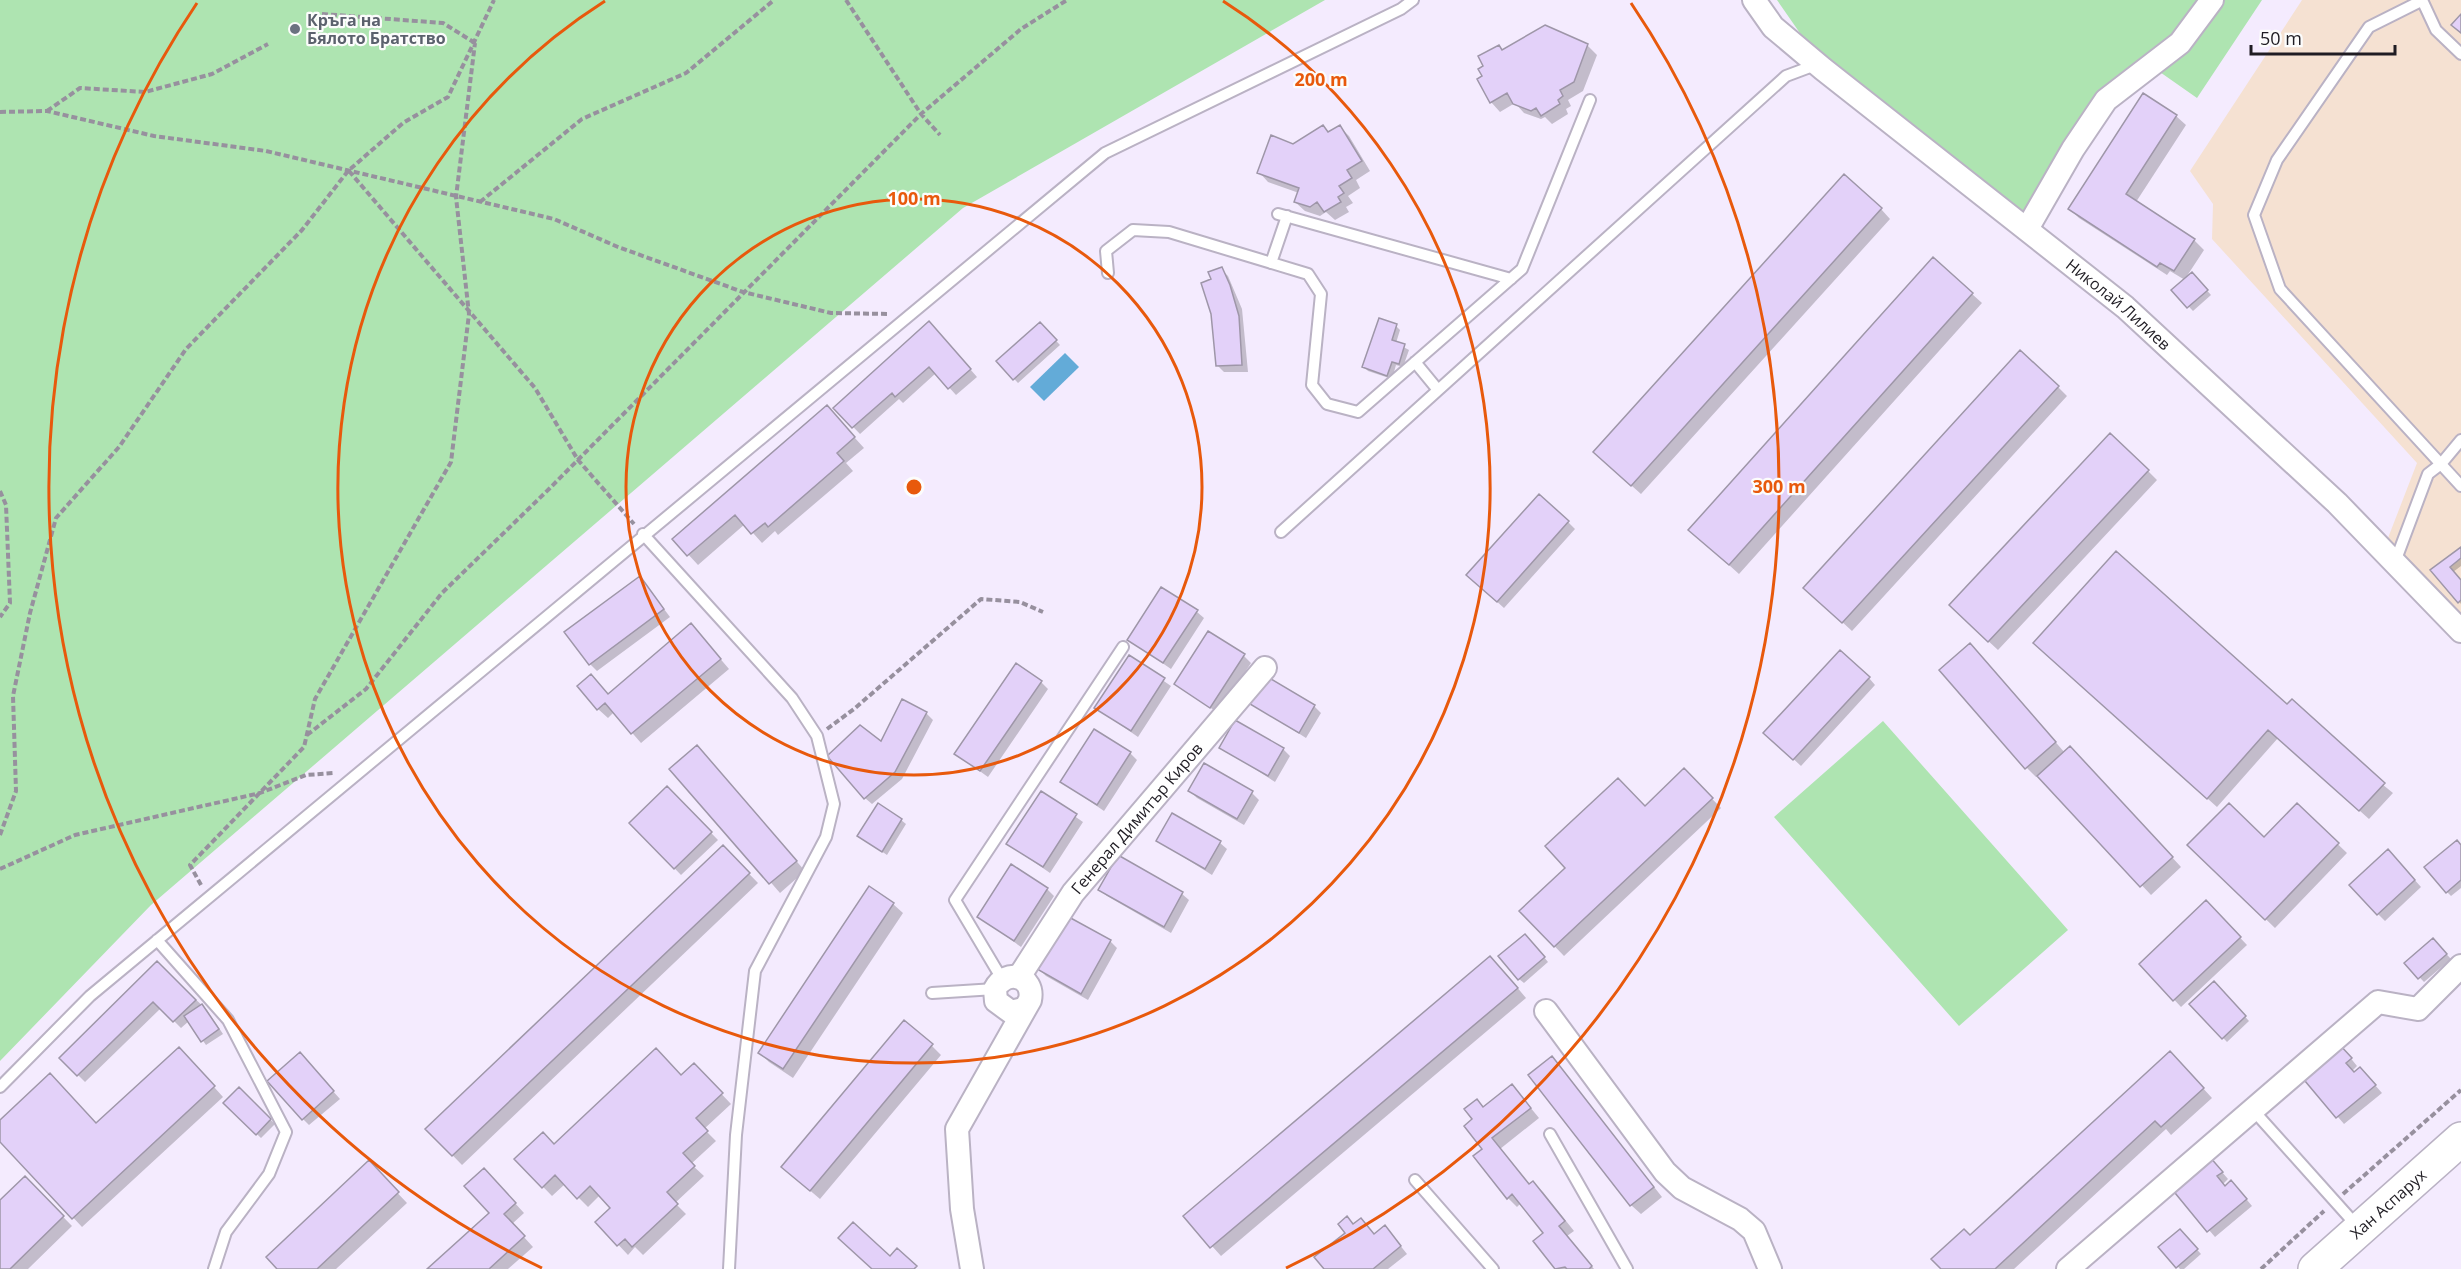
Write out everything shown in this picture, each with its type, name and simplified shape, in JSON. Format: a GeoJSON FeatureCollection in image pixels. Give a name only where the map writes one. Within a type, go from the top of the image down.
{"type":"FeatureCollection","features":[{"type":"Feature","properties":{"kind":"main road","name":"Хан Аспарух"},"geometry":{"type":"LineString","coordinates":[[2315,1269],[2461,1139]]}},
{"type":"Feature","properties":{"kind":"street","name":"Николай Лилиев"},"geometry":{"type":"LineString","coordinates":[[1754,0],[1773,27],[1823,69],[2125,307],[2337,503],[2461,631]]}},
{"type":"Feature","properties":{"kind":"street"},"geometry":{"type":"LineString","coordinates":[[2027,229],[2073,149],[2106,100],[2180,43],[2212,0]]}},
{"type":"Feature","properties":{"kind":"street","name":"Генерал Димитър Киров"},"geometry":{"type":"LineString","coordinates":[[1004,988],[1073,893],[1265,668]]}},
{"type":"Feature","properties":{"kind":"street"},"geometry":{"type":"LineString","coordinates":[[2068,1269],[2378,1002],[2418,1009],[2461,966]]}},
{"type":"Feature","properties":{"kind":"street"},"geometry":{"type":"LineString","coordinates":[[972,1269],[962,1209],[957,1129],[1031,994],[1028,984],[1004,988]]}},
{"type":"Feature","properties":{"kind":"street"},"geometry":{"type":"LineString","coordinates":[[1004,988],[1011,1012],[1023,1009]]}},
{"type":"Feature","properties":{"kind":"street"},"geometry":{"type":"LineString","coordinates":[[1004,988],[1008,1036]]}},
{"type":"Feature","properties":{"kind":"street"},"geometry":{"type":"LineString","coordinates":[[1546,1011],[1665,1172],[1682,1188],[1740,1219],[1754,1231],[1770,1269]]}},
{"type":"Feature","properties":{"kind":"lane"},"geometry":{"type":"LineString","coordinates":[[0,1087],[90,996],[643,534],[1105,153],[1401,9],[1413,0]]}},
{"type":"Feature","properties":{"kind":"lane"},"geometry":{"type":"LineString","coordinates":[[2461,54],[2436,30],[2422,1],[2369,27],[2277,159],[2254,215],[2280,289],[2461,486]]}},
{"type":"Feature","properties":{"kind":"lane"},"geometry":{"type":"LineString","coordinates":[[1281,532],[1786,76],[1809,67],[1823,69]]}},
{"type":"Feature","properties":{"kind":"lane"},"geometry":{"type":"LineString","coordinates":[[1108,273],[1106,251],[1133,230],[1169,232],[1308,274],[1321,294],[1312,386],[1327,404],[1358,412],[1522,269],[1590,100]]}},
{"type":"Feature","properties":{"kind":"lane"},"geometry":{"type":"LineString","coordinates":[[1271,263],[1282,215],[1511,279]]}},
{"type":"Feature","properties":{"kind":"lane"},"geometry":{"type":"LineString","coordinates":[[1415,362],[1438,390]]}},
{"type":"Feature","properties":{"kind":"lane"},"geometry":{"type":"LineString","coordinates":[[2395,563],[2428,474],[2442,464],[2461,440]]}},
{"type":"Feature","properties":{"kind":"lane"},"geometry":{"type":"LineString","coordinates":[[643,534],[792,698],[817,736],[834,804],[826,837],[755,971],[736,1135],[729,1269]]}},
{"type":"Feature","properties":{"kind":"lane"},"geometry":{"type":"LineString","coordinates":[[932,993],[1004,988],[955,900],[1123,647]]}},
{"type":"Feature","properties":{"kind":"lane"},"geometry":{"type":"LineString","coordinates":[[157,940],[228,1020],[286,1132],[268,1174],[225,1232],[214,1269]]}},
{"type":"Feature","properties":{"kind":"lane"},"geometry":{"type":"LineString","coordinates":[[2253,1110],[2359,1229]]}},
{"type":"Feature","properties":{"kind":"lane"},"geometry":{"type":"LineString","coordinates":[[1550,1134],[1627,1269]]}},
{"type":"Feature","properties":{"kind":"lane"},"geometry":{"type":"LineString","coordinates":[[1415,1180],[1493,1269]]}},
{"type":"Feature","properties":{"kind":"path"},"geometry":{"type":"LineString","coordinates":[[0,835],[16,791],[13,696],[30,613],[56,518],[119,447],[186,349],[302,230],[348,171],[403,123],[448,97],[495,0]]}},
{"type":"Feature","properties":{"kind":"path"},"geometry":{"type":"LineString","coordinates":[[480,202],[582,119],[686,72],[774,0]]}},
{"type":"Feature","properties":{"kind":"path"},"geometry":{"type":"LineString","coordinates":[[846,0],[921,114],[940,135]]}},
{"type":"Feature","properties":{"kind":"path"},"geometry":{"type":"LineString","coordinates":[[307,735],[366,689],[442,593],[578,460],[921,114],[1021,28],[1067,0]]}},
{"type":"Feature","properties":{"kind":"path"},"geometry":{"type":"LineString","coordinates":[[322,14],[443,23],[476,43]]}},
{"type":"Feature","properties":{"kind":"path"},"geometry":{"type":"LineString","coordinates":[[208,898],[190,866],[304,747],[315,699],[452,462],[469,314],[456,197],[476,43]]}},
{"type":"Feature","properties":{"kind":"path"},"geometry":{"type":"LineString","coordinates":[[47,111],[80,88],[145,92],[212,74],[268,44]]}},
{"type":"Feature","properties":{"kind":"path"},"geometry":{"type":"LineString","coordinates":[[0,112],[47,111],[154,136],[266,151],[554,219],[618,247],[743,292],[831,313],[894,314]]}},
{"type":"Feature","properties":{"kind":"path"},"geometry":{"type":"LineString","coordinates":[[348,171],[535,388],[578,460],[643,534]]}},
{"type":"Feature","properties":{"kind":"path"},"geometry":{"type":"LineString","coordinates":[[0,491],[6,504],[10,603],[0,617]]}},
{"type":"Feature","properties":{"kind":"path"},"geometry":{"type":"LineString","coordinates":[[817,736],[854,709],[981,599],[1020,602],[1043,612]]}},
{"type":"Feature","properties":{"kind":"path"},"geometry":{"type":"LineString","coordinates":[[0,869],[75,835],[260,793],[306,776],[337,773]]}},
{"type":"Feature","properties":{"kind":"path"},"geometry":{"type":"LineString","coordinates":[[2261,1269],[2461,1090]]}},
{"type":"Feature","properties":{"kind":"shaded area"},"geometry":{"type":"Polygon","coordinates":[[[2302,0],[2461,0],[2461,617],[2388,538],[2417,463],[2212,239],[2213,204],[2190,171],[2302,0]]]}},
{"type":"Feature","properties":{"kind":"green space"},"geometry":{"type":"Polygon","coordinates":[[[0,0],[1325,0],[963,208],[151,905],[0,1061],[0,0]]]}},
{"type":"Feature","properties":{"kind":"green space"},"geometry":{"type":"Polygon","coordinates":[[[1777,0],[2262,0],[2197,98],[2157,70],[2136,79],[2034,223],[1811,49],[1777,0]]]}},
{"type":"Feature","properties":{"kind":"green space"},"geometry":{"type":"Polygon","coordinates":[[[1883,721],[2068,930],[1959,1026],[1774,817],[1883,721]]]}},
{"type":"Feature","properties":{"kind":"water"},"geometry":{"type":"Polygon","coordinates":[[[1065,353],[1079,367],[1044,401],[1030,387],[1065,353]]]}},
{"type":"Feature","properties":{"kind":"building"},"geometry":{"type":"Polygon","coordinates":[[[2461,14],[2461,33],[2451,25],[2461,14]]]}},
{"type":"Feature","properties":{"kind":"building"},"geometry":{"type":"Polygon","coordinates":[[[1545,25],[1588,44],[1574,82],[1560,90],[1563,96],[1558,100],[1560,104],[1541,116],[1536,108],[1531,111],[1513,104],[1507,93],[1490,103],[1477,79],[1482,76],[1478,69],[1483,66],[1478,56],[1499,45],[1502,50],[1545,25]]]}},
{"type":"Feature","properties":{"kind":"building"},"geometry":{"type":"Polygon","coordinates":[[[2143,93],[2177,115],[2126,194],[2195,239],[2174,271],[2160,263],[2157,267],[2068,209],[2143,93]]]}},
{"type":"Feature","properties":{"kind":"building"},"geometry":{"type":"Polygon","coordinates":[[[1323,125],[1328,132],[1340,125],[1362,161],[1347,170],[1352,178],[1339,186],[1344,193],[1338,197],[1341,202],[1324,212],[1317,202],[1310,207],[1294,202],[1299,188],[1257,173],[1271,135],[1293,144],[1323,125]]]}},
{"type":"Feature","properties":{"kind":"building"},"geometry":{"type":"Polygon","coordinates":[[[1844,174],[1882,208],[1631,486],[1593,452],[1844,174]]]}},
{"type":"Feature","properties":{"kind":"building"},"geometry":{"type":"Polygon","coordinates":[[[1933,257],[1973,293],[1729,565],[1688,530],[1933,257]]]}},
{"type":"Feature","properties":{"kind":"building"},"geometry":{"type":"Polygon","coordinates":[[[1222,267],[1239,316],[1242,365],[1216,366],[1211,314],[1201,283],[1211,279],[1208,272],[1222,267]]]}},
{"type":"Feature","properties":{"kind":"building"},"geometry":{"type":"Polygon","coordinates":[[[2192,272],[2208,290],[2187,308],[2171,290],[2192,272]]]}},
{"type":"Feature","properties":{"kind":"building"},"geometry":{"type":"Polygon","coordinates":[[[1379,318],[1397,324],[1392,340],[1405,344],[1399,364],[1392,362],[1387,376],[1362,367],[1379,318]]]}},
{"type":"Feature","properties":{"kind":"building"},"geometry":{"type":"Polygon","coordinates":[[[929,321],[971,369],[948,389],[929,367],[895,397],[892,393],[852,428],[833,408],[929,321]]]}},
{"type":"Feature","properties":{"kind":"building"},"geometry":{"type":"Polygon","coordinates":[[[1040,322],[1057,340],[1013,380],[996,361],[1040,322]]]}},
{"type":"Feature","properties":{"kind":"building"},"geometry":{"type":"Polygon","coordinates":[[[2020,350],[2059,386],[1842,623],[1803,588],[2020,350]]]}},
{"type":"Feature","properties":{"kind":"building"},"geometry":{"type":"Polygon","coordinates":[[[827,405],[855,437],[837,453],[844,461],[768,527],[765,523],[751,534],[735,515],[687,556],[672,539],[827,405]]]}},
{"type":"Feature","properties":{"kind":"building"},"geometry":{"type":"Polygon","coordinates":[[[2110,433],[2149,470],[1988,642],[1949,605],[2110,433]]]}},
{"type":"Feature","properties":{"kind":"building"},"geometry":{"type":"Polygon","coordinates":[[[1539,494],[1569,521],[1497,602],[1466,575],[1539,494]]]}},
{"type":"Feature","properties":{"kind":"building"},"geometry":{"type":"Polygon","coordinates":[[[2461,547],[2461,558],[2450,567],[2461,580],[2461,600],[2458,603],[2430,570],[2461,547]]]}},
{"type":"Feature","properties":{"kind":"building"},"geometry":{"type":"Polygon","coordinates":[[[2116,551],[2287,704],[2292,699],[2385,783],[2359,811],[2268,730],[2207,799],[2033,643],[2116,551]]]}},
{"type":"Feature","properties":{"kind":"building"},"geometry":{"type":"Polygon","coordinates":[[[640,576],[664,609],[589,665],[564,632],[640,576]]]}},
{"type":"Feature","properties":{"kind":"building"},"geometry":{"type":"Polygon","coordinates":[[[1161,587],[1198,610],[1163,663],[1127,640],[1161,587]]]}},
{"type":"Feature","properties":{"kind":"building"},"geometry":{"type":"Polygon","coordinates":[[[691,623],[721,659],[631,734],[605,703],[597,710],[577,686],[591,674],[608,694],[691,623]]]}},
{"type":"Feature","properties":{"kind":"building"},"geometry":{"type":"Polygon","coordinates":[[[1208,631],[1245,654],[1210,708],[1174,684],[1208,631]]]}},
{"type":"Feature","properties":{"kind":"building"},"geometry":{"type":"Polygon","coordinates":[[[1970,643],[2056,742],[2025,769],[1939,670],[1970,643]]]}},
{"type":"Feature","properties":{"kind":"building"},"geometry":{"type":"Polygon","coordinates":[[[1840,650],[1870,677],[1793,760],[1763,733],[1840,650]]]}},
{"type":"Feature","properties":{"kind":"building"},"geometry":{"type":"Polygon","coordinates":[[[1129,655],[1165,678],[1131,731],[1094,708],[1129,655]]]}},
{"type":"Feature","properties":{"kind":"building"},"geometry":{"type":"Polygon","coordinates":[[[1016,663],[1042,681],[980,771],[954,754],[1016,663]]]}},
{"type":"Feature","properties":{"kind":"building"},"geometry":{"type":"Polygon","coordinates":[[[1266,676],[1315,705],[1299,733],[1250,704],[1266,676]]]}},
{"type":"Feature","properties":{"kind":"building"},"geometry":{"type":"Polygon","coordinates":[[[902,699],[927,712],[895,772],[864,799],[827,756],[860,725],[881,741],[902,699]]]}},
{"type":"Feature","properties":{"kind":"building"},"geometry":{"type":"Polygon","coordinates":[[[1235,720],[1284,748],[1268,776],[1219,748],[1235,720]]]}},
{"type":"Feature","properties":{"kind":"building"},"geometry":{"type":"Polygon","coordinates":[[[1094,729],[1131,752],[1097,805],[1060,782],[1094,729]]]}},
{"type":"Feature","properties":{"kind":"building"},"geometry":{"type":"Polygon","coordinates":[[[697,745],[797,861],[769,884],[669,769],[697,745]]]}},
{"type":"Feature","properties":{"kind":"building"},"geometry":{"type":"Polygon","coordinates":[[[2070,746],[2173,857],[2140,887],[2037,776],[2070,746]]]}},
{"type":"Feature","properties":{"kind":"building"},"geometry":{"type":"Polygon","coordinates":[[[1204,763],[1253,791],[1237,819],[1188,791],[1204,763]]]}},
{"type":"Feature","properties":{"kind":"building"},"geometry":{"type":"Polygon","coordinates":[[[1684,768],[1713,798],[1554,947],[1519,911],[1565,868],[1545,846],[1618,778],[1645,806],[1684,768]]]}},
{"type":"Feature","properties":{"kind":"building"},"geometry":{"type":"Polygon","coordinates":[[[667,786],[712,832],[674,869],[629,823],[667,786]]]}},
{"type":"Feature","properties":{"kind":"building"},"geometry":{"type":"Polygon","coordinates":[[[1041,791],[1077,814],[1043,867],[1006,844],[1041,791]]]}},
{"type":"Feature","properties":{"kind":"building"},"geometry":{"type":"Polygon","coordinates":[[[878,803],[902,819],[882,852],[857,836],[878,803]]]}},
{"type":"Feature","properties":{"kind":"building"},"geometry":{"type":"Polygon","coordinates":[[[2229,803],[2264,837],[2297,803],[2339,843],[2265,920],[2187,845],[2229,803]]]}},
{"type":"Feature","properties":{"kind":"building"},"geometry":{"type":"Polygon","coordinates":[[[1172,813],[1221,841],[1205,869],[1156,841],[1172,813]]]}},
{"type":"Feature","properties":{"kind":"building"},"geometry":{"type":"Polygon","coordinates":[[[2457,840],[2461,845],[2461,880],[2446,893],[2424,867],[2457,840]]]}},
{"type":"Feature","properties":{"kind":"building"},"geometry":{"type":"Polygon","coordinates":[[[723,845],[750,873],[452,1156],[425,1129],[723,845]]]}},
{"type":"Feature","properties":{"kind":"building"},"geometry":{"type":"Polygon","coordinates":[[[2388,849],[2415,880],[2377,915],[2349,885],[2388,849]]]}},
{"type":"Feature","properties":{"kind":"building"},"geometry":{"type":"Polygon","coordinates":[[[1118,855],[1183,892],[1164,927],[1098,890],[1118,855]]]}},
{"type":"Feature","properties":{"kind":"building"},"geometry":{"type":"Polygon","coordinates":[[[1011,864],[1048,888],[1014,941],[977,917],[1011,864]]]}},
{"type":"Feature","properties":{"kind":"building"},"geometry":{"type":"Polygon","coordinates":[[[869,886],[894,903],[783,1069],[758,1053],[869,886]]]}},
{"type":"Feature","properties":{"kind":"building"},"geometry":{"type":"Polygon","coordinates":[[[2206,900],[2241,937],[2173,1001],[2139,964],[2206,900]]]}},
{"type":"Feature","properties":{"kind":"building"},"geometry":{"type":"Polygon","coordinates":[[[1067,916],[1111,940],[1081,994],[1037,969],[1067,916]]]}},
{"type":"Feature","properties":{"kind":"building"},"geometry":{"type":"Polygon","coordinates":[[[1525,934],[1545,957],[1518,980],[1498,956],[1525,934]]]}},
{"type":"Feature","properties":{"kind":"building"},"geometry":{"type":"Polygon","coordinates":[[[2433,938],[2447,954],[2418,979],[2404,963],[2433,938]]]}},
{"type":"Feature","properties":{"kind":"building"},"geometry":{"type":"Polygon","coordinates":[[[1490,956],[1518,988],[1210,1248],[1183,1216],[1490,956]]]}},
{"type":"Feature","properties":{"kind":"building"},"geometry":{"type":"Polygon","coordinates":[[[157,961],[196,1000],[173,1022],[153,1002],[77,1076],[59,1058],[157,961]]]}},
{"type":"Feature","properties":{"kind":"building"},"geometry":{"type":"Polygon","coordinates":[[[2214,981],[2246,1016],[2222,1039],[2189,1004],[2214,981]]]}},
{"type":"Feature","properties":{"kind":"building"},"geometry":{"type":"Polygon","coordinates":[[[202,1004],[219,1029],[201,1042],[184,1016],[202,1004]]]}},
{"type":"Feature","properties":{"kind":"building"},"geometry":{"type":"Polygon","coordinates":[[[904,1020],[933,1044],[810,1191],[781,1167],[904,1020]]]}},
{"type":"Feature","properties":{"kind":"building"},"geometry":{"type":"Polygon","coordinates":[[[2338,1043],[2352,1058],[2346,1063],[2354,1072],[2360,1067],[2376,1085],[2336,1118],[2300,1075],[2338,1043]]]}},
{"type":"Feature","properties":{"kind":"building"},"geometry":{"type":"Polygon","coordinates":[[[179,1047],[215,1086],[72,1219],[0,1142],[0,1120],[50,1073],[96,1123],[179,1047]]]}},
{"type":"Feature","properties":{"kind":"building"},"geometry":{"type":"Polygon","coordinates":[[[656,1048],[681,1075],[694,1063],[723,1093],[696,1118],[708,1131],[683,1153],[695,1166],[667,1192],[678,1204],[632,1247],[625,1239],[617,1246],[595,1222],[610,1208],[590,1186],[577,1199],[555,1175],[542,1188],[514,1159],[543,1132],[554,1144],[656,1048]]]}},
{"type":"Feature","properties":{"kind":"building"},"geometry":{"type":"Polygon","coordinates":[[[2170,1051],[2204,1088],[2161,1127],[2155,1121],[1995,1269],[1941,1269],[1931,1259],[1964,1229],[1970,1235],[2170,1051]]]}},
{"type":"Feature","properties":{"kind":"building"},"geometry":{"type":"Polygon","coordinates":[[[300,1052],[334,1091],[302,1120],[267,1081],[300,1052]]]}},
{"type":"Feature","properties":{"kind":"building"},"geometry":{"type":"Polygon","coordinates":[[[1552,1056],[1654,1187],[1630,1206],[1528,1075],[1552,1056]]]}},
{"type":"Feature","properties":{"kind":"building"},"geometry":{"type":"Polygon","coordinates":[[[1512,1084],[1531,1108],[1492,1138],[1529,1184],[1533,1181],[1565,1221],[1559,1226],[1592,1266],[1589,1269],[1567,1269],[1565,1267],[1555,1269],[1533,1241],[1543,1233],[1512,1194],[1507,1199],[1473,1156],[1482,1149],[1464,1126],[1472,1119],[1464,1109],[1477,1099],[1483,1107],[1512,1084]]]}},
{"type":"Feature","properties":{"kind":"building"},"geometry":{"type":"Polygon","coordinates":[[[239,1087],[271,1119],[256,1135],[223,1103],[239,1087]]]}},
{"type":"Feature","properties":{"kind":"building"},"geometry":{"type":"Polygon","coordinates":[[[2209,1156],[2223,1172],[2217,1176],[2225,1186],[2231,1180],[2247,1199],[2207,1232],[2171,1188],[2209,1156]]]}},
{"type":"Feature","properties":{"kind":"building"},"geometry":{"type":"Polygon","coordinates":[[[369,1160],[399,1192],[317,1269],[277,1269],[266,1257],[369,1160]]]}},
{"type":"Feature","properties":{"kind":"building"},"geometry":{"type":"Polygon","coordinates":[[[484,1168],[516,1203],[504,1214],[525,1236],[489,1269],[427,1269],[489,1213],[464,1186],[484,1168]]]}},
{"type":"Feature","properties":{"kind":"building"},"geometry":{"type":"Polygon","coordinates":[[[25,1176],[64,1216],[10,1269],[0,1269],[0,1200],[25,1176]]]}},
{"type":"Feature","properties":{"kind":"building"},"geometry":{"type":"Polygon","coordinates":[[[1347,1216],[1353,1224],[1361,1218],[1374,1234],[1385,1225],[1401,1246],[1373,1269],[1324,1269],[1314,1257],[1345,1233],[1338,1224],[1347,1216]]]}},
{"type":"Feature","properties":{"kind":"building"},"geometry":{"type":"Polygon","coordinates":[[[853,1222],[890,1256],[897,1248],[917,1266],[914,1269],[872,1269],[838,1238],[853,1222]]]}},
{"type":"Feature","properties":{"kind":"building"},"geometry":{"type":"Polygon","coordinates":[[[2180,1229],[2198,1249],[2176,1268],[2158,1247],[2180,1229]]]}},
{"type":"Feature","properties":{"kind":"place","name":"Кръга на Бялото Братство"},"geometry":{"type":"Point","coordinates":[295,29]}}]}
